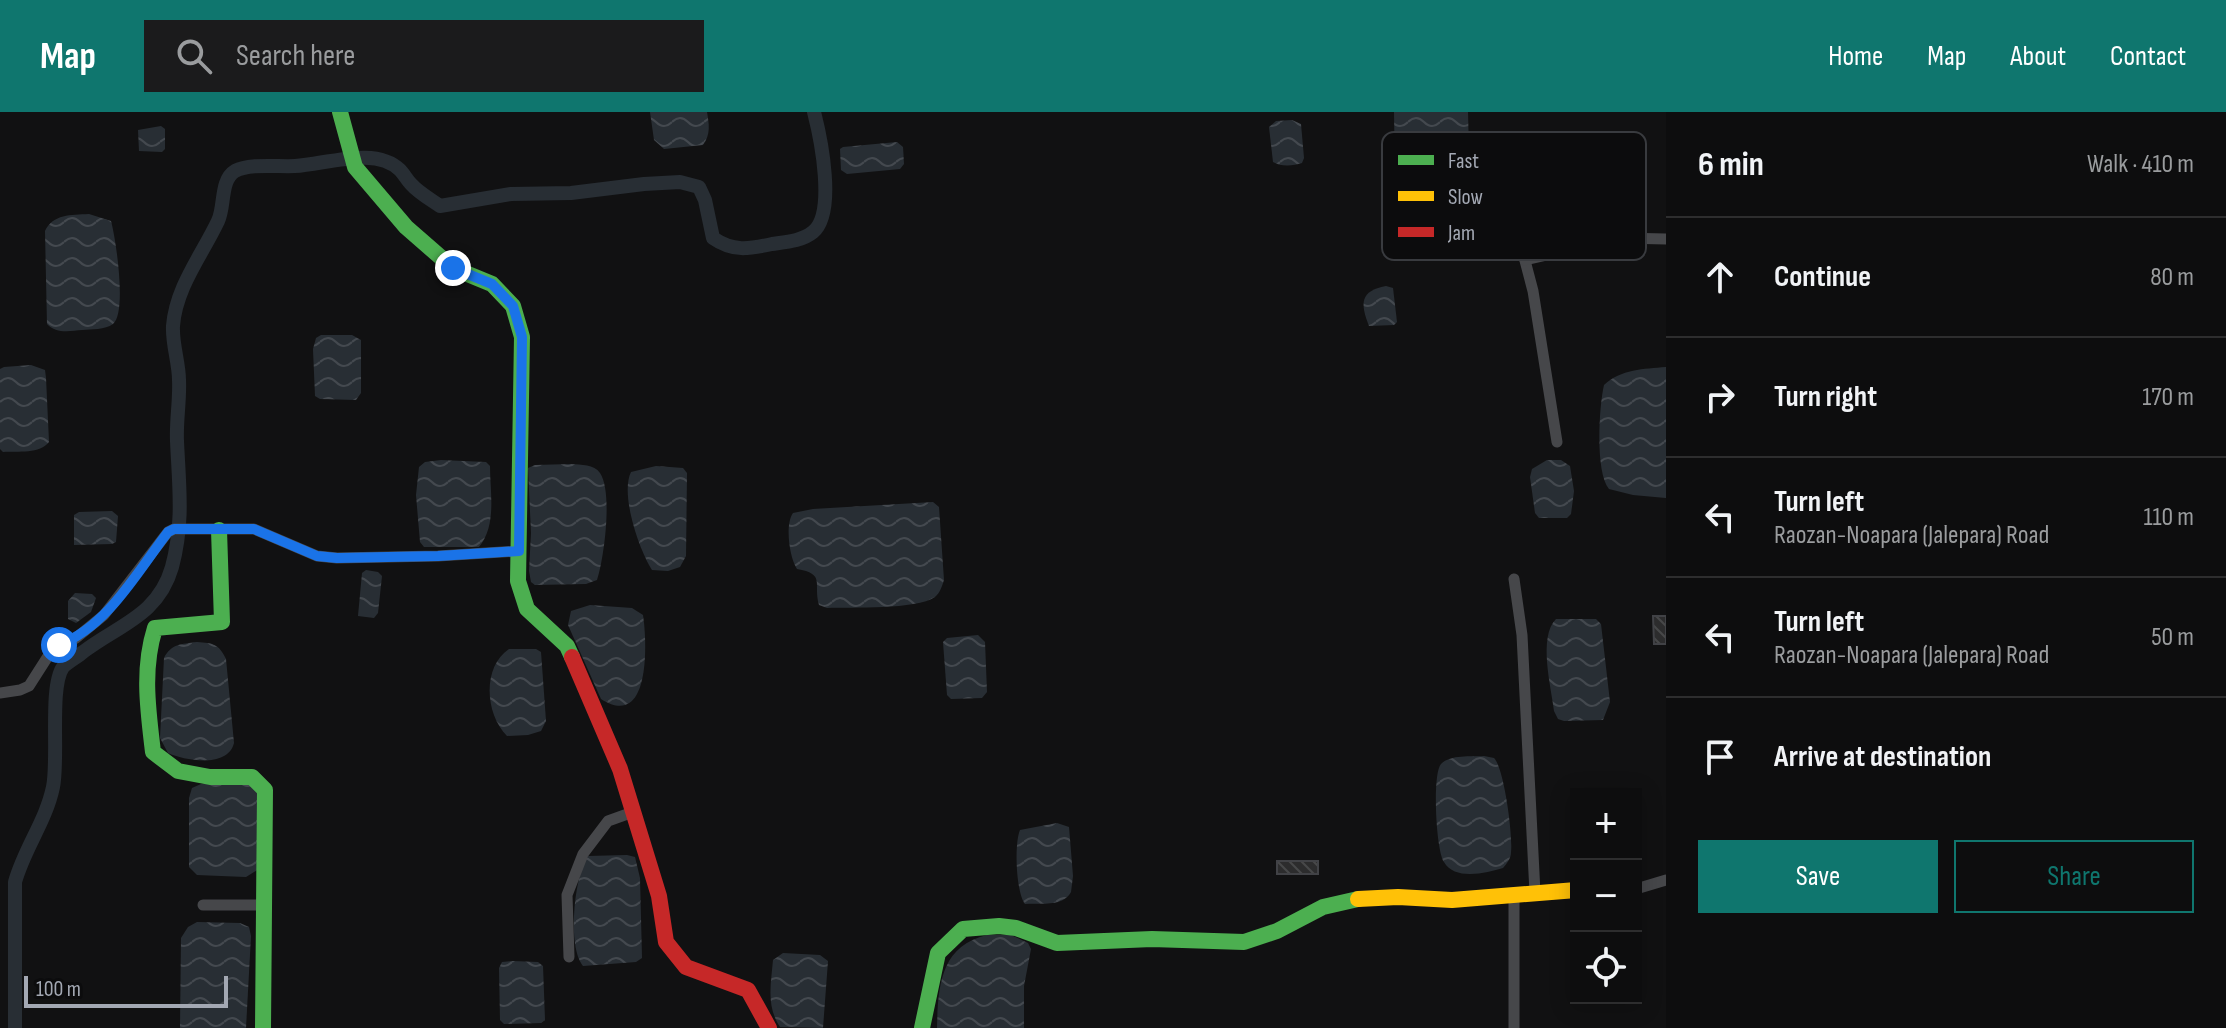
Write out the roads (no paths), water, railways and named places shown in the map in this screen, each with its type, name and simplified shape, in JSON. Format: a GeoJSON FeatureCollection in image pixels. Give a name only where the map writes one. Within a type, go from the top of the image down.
{"type":"FeatureCollection","features":[{"type":"Feature","properties":{"kind":"street"},"geometry":{"type":"LineString","coordinates":[[340,112],[355,167],[406,227],[453,268],[492,284],[513,306],[522,337],[518,581],[527,609],[567,646],[620,769],[659,896],[666,942],[686,967],[748,990],[769,1028]]}},
{"type":"Feature","properties":{"kind":"street"},"geometry":{"type":"LineString","coordinates":[[1646,239],[1666,239]]}},
{"type":"Feature","properties":{"kind":"street"},"geometry":{"type":"LineString","coordinates":[[1525,260],[1542,334],[1557,442]]}},
{"type":"Feature","properties":{"kind":"street"},"geometry":{"type":"LineString","coordinates":[[0,693],[29,686],[52,650],[76,638],[104,615],[168,532],[174,529],[254,529],[317,556],[337,558],[519,551]]}},
{"type":"Feature","properties":{"kind":"street"},"geometry":{"type":"LineString","coordinates":[[219,530],[222,622],[155,628],[148,646],[147,683],[153,752],[178,771],[210,777],[252,777],[265,790],[263,1028]]}},
{"type":"Feature","properties":{"kind":"street"},"geometry":{"type":"LineString","coordinates":[[1514,579],[1523,649],[1535,893]]}},
{"type":"Feature","properties":{"kind":"street"},"geometry":{"type":"LineString","coordinates":[[569,957],[567,895],[583,854],[608,821],[633,812]]}},
{"type":"Feature","properties":{"kind":"street"},"geometry":{"type":"LineString","coordinates":[[1642,887],[1666,880]]}},
{"type":"Feature","properties":{"kind":"street"},"geometry":{"type":"LineString","coordinates":[[922,1028],[938,953],[963,929],[1016,928],[1057,943],[1152,939],[1244,942],[1289,925],[1323,907],[1349,900],[1398,897],[1452,900],[1570,890]]}},
{"type":"Feature","properties":{"kind":"street"},"geometry":{"type":"LineString","coordinates":[[1514,895],[1514,1028]]}},
{"type":"Feature","properties":{"kind":"street"},"geometry":{"type":"LineString","coordinates":[[203,905],[266,905]]}},
{"type":"Feature","properties":{"kind":"water"},"geometry":{"type":"Polygon","coordinates":[[[650,112],[707,112],[709,129],[706,141],[703,145],[664,149],[654,140],[650,112]]]}},
{"type":"Feature","properties":{"kind":"water"},"geometry":{"type":"Polygon","coordinates":[[[1394,112],[1468,112],[1468,132],[1394,132],[1394,112]]]}},
{"type":"Feature","properties":{"kind":"water"},"geometry":{"type":"Polygon","coordinates":[[[1292,120],[1301,124],[1304,158],[1302,163],[1295,165],[1276,164],[1273,162],[1269,127],[1276,121],[1292,120]]]}},
{"type":"Feature","properties":{"kind":"water"},"geometry":{"type":"Polygon","coordinates":[[[161,126],[165,129],[165,149],[162,152],[139,151],[138,130],[161,126]]]}},
{"type":"Feature","properties":{"kind":"water"},"geometry":{"type":"Polygon","coordinates":[[[897,142],[903,147],[904,164],[900,169],[847,174],[841,170],[840,149],[843,147],[897,142]]]}},
{"type":"Feature","properties":{"kind":"water"},"geometry":{"type":"Polygon","coordinates":[[[89,214],[111,221],[120,291],[117,317],[113,324],[102,328],[59,331],[47,324],[45,231],[58,218],[89,214]]]}},
{"type":"Feature","properties":{"kind":"water"},"geometry":{"type":"Polygon","coordinates":[[[1386,286],[1393,288],[1397,322],[1394,325],[1369,326],[1364,299],[1371,291],[1386,286]]]}},
{"type":"Feature","properties":{"kind":"water"},"geometry":{"type":"Polygon","coordinates":[[[321,335],[352,335],[361,340],[361,393],[356,400],[320,399],[315,396],[313,349],[316,338],[321,335]]]}},
{"type":"Feature","properties":{"kind":"water"},"geometry":{"type":"Polygon","coordinates":[[[31,365],[45,370],[49,442],[34,450],[3,452],[0,449],[0,369],[31,365]]]}},
{"type":"Feature","properties":{"kind":"water"},"geometry":{"type":"Polygon","coordinates":[[[1666,367],[1666,498],[1609,489],[1600,454],[1604,385],[1625,373],[1666,367]]]}},
{"type":"Feature","properties":{"kind":"water"},"geometry":{"type":"Polygon","coordinates":[[[1547,460],[1561,460],[1570,466],[1574,491],[1571,514],[1567,518],[1539,518],[1535,513],[1530,477],[1532,469],[1547,460]]]}},
{"type":"Feature","properties":{"kind":"water"},"geometry":{"type":"Polygon","coordinates":[[[425,462],[486,462],[490,466],[490,519],[479,547],[424,547],[420,542],[416,495],[419,467],[425,462]]]}},
{"type":"Feature","properties":{"kind":"water"},"geometry":{"type":"Polygon","coordinates":[[[571,464],[594,468],[604,482],[606,526],[597,580],[586,584],[535,585],[531,582],[529,571],[528,468],[571,464]]]}},
{"type":"Feature","properties":{"kind":"water"},"geometry":{"type":"Polygon","coordinates":[[[656,466],[683,468],[687,473],[686,556],[680,567],[668,571],[652,570],[637,536],[629,507],[628,482],[631,472],[656,466]]]}},
{"type":"Feature","properties":{"kind":"water"},"geometry":{"type":"Polygon","coordinates":[[[933,502],[939,507],[944,580],[935,597],[899,606],[827,608],[819,605],[815,577],[797,569],[792,557],[789,532],[793,513],[813,509],[933,502]]]}},
{"type":"Feature","properties":{"kind":"water"},"geometry":{"type":"Polygon","coordinates":[[[112,511],[118,516],[116,542],[74,545],[74,515],[79,512],[112,511]]]}},
{"type":"Feature","properties":{"kind":"water"},"geometry":{"type":"Polygon","coordinates":[[[366,570],[382,576],[378,613],[374,618],[358,616],[362,573],[366,570]]]}},
{"type":"Feature","properties":{"kind":"water"},"geometry":{"type":"Polygon","coordinates":[[[75,593],[92,594],[96,598],[91,612],[76,623],[68,619],[68,601],[75,593]]]}},
{"type":"Feature","properties":{"kind":"water"},"geometry":{"type":"Polygon","coordinates":[[[590,605],[632,608],[643,615],[645,661],[637,693],[629,703],[617,706],[601,699],[568,625],[571,611],[590,605]]]}},
{"type":"Feature","properties":{"kind":"water"},"geometry":{"type":"Polygon","coordinates":[[[1556,619],[1596,619],[1601,624],[1610,702],[1603,720],[1564,721],[1558,719],[1554,711],[1547,649],[1551,627],[1556,619]]]}},
{"type":"Feature","properties":{"kind":"water"},"geometry":{"type":"Polygon","coordinates":[[[978,635],[985,642],[987,692],[982,698],[951,699],[947,695],[943,642],[947,638],[978,635]]]}},
{"type":"Feature","properties":{"kind":"water"},"geometry":{"type":"Polygon","coordinates":[[[197,642],[215,645],[226,659],[234,743],[230,751],[215,759],[185,758],[168,753],[160,738],[164,658],[173,647],[197,642]]]}},
{"type":"Feature","properties":{"kind":"water"},"geometry":{"type":"Polygon","coordinates":[[[509,649],[536,649],[541,652],[546,721],[541,731],[528,735],[507,736],[494,716],[491,704],[494,667],[509,649]]]}},
{"type":"Feature","properties":{"kind":"water"},"geometry":{"type":"Polygon","coordinates":[[[1494,758],[1498,764],[1509,817],[1511,854],[1503,868],[1463,874],[1449,868],[1441,855],[1436,812],[1438,771],[1441,764],[1450,759],[1494,758]]]}},
{"type":"Feature","properties":{"kind":"water"},"geometry":{"type":"Polygon","coordinates":[[[247,783],[258,795],[259,869],[246,877],[197,875],[189,867],[189,798],[192,788],[201,784],[247,783]]]}},
{"type":"Feature","properties":{"kind":"water"},"geometry":{"type":"Polygon","coordinates":[[[1057,823],[1069,827],[1073,876],[1071,892],[1057,902],[1025,904],[1017,868],[1020,830],[1057,823]]]}},
{"type":"Feature","properties":{"kind":"water"},"geometry":{"type":"Polygon","coordinates":[[[588,856],[635,857],[640,878],[642,958],[636,962],[583,966],[575,944],[574,911],[583,866],[588,856]]]}},
{"type":"Feature","properties":{"kind":"water"},"geometry":{"type":"Polygon","coordinates":[[[197,922],[240,923],[249,927],[246,1028],[180,1028],[181,938],[188,927],[197,922]]]}},
{"type":"Feature","properties":{"kind":"water"},"geometry":{"type":"Polygon","coordinates":[[[987,935],[1011,935],[1028,943],[1031,949],[1024,986],[1024,1028],[937,1028],[941,983],[951,958],[971,940],[987,935]]]}},
{"type":"Feature","properties":{"kind":"water"},"geometry":{"type":"Polygon","coordinates":[[[783,953],[820,955],[828,961],[823,1028],[780,1027],[770,995],[773,960],[783,953]]]}},
{"type":"Feature","properties":{"kind":"water"},"geometry":{"type":"Polygon","coordinates":[[[502,962],[538,962],[543,966],[545,1020],[541,1023],[504,1024],[500,1020],[499,968],[502,962]]]}},
{"type":"Feature","properties":{"kind":"waterway"},"geometry":{"type":"LineString","coordinates":[[15,1028],[15,882],[53,787],[55,706],[59,677],[67,663],[147,608],[166,584],[172,567],[180,504],[175,312],[184,285],[218,221],[230,175],[248,167],[295,166],[350,158],[378,159],[400,170],[414,187],[440,206],[511,194],[571,193],[680,182],[699,187],[713,238],[727,246],[748,248],[799,239],[813,232],[820,222],[824,209],[825,175],[814,112]]}}]}
